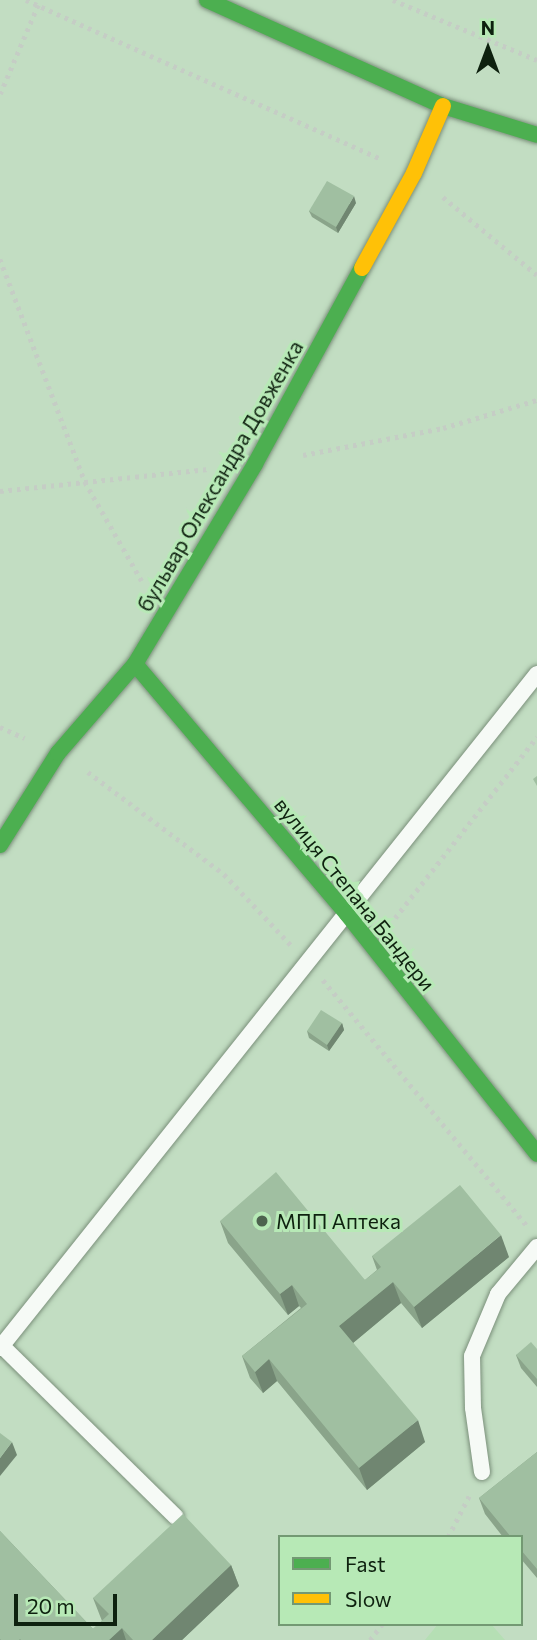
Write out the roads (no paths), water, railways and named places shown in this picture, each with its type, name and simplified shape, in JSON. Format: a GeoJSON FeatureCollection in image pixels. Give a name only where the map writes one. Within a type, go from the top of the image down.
{"type":"FeatureCollection","features":[{"type":"Feature","properties":{"kind":"street"},"geometry":{"type":"LineString","coordinates":[[207,0],[443,106],[537,135]]}},
{"type":"Feature","properties":{"kind":"street","name":"бульвар Олександра Довженка"},"geometry":{"type":"LineString","coordinates":[[0,845],[58,753],[135,664],[255,464],[414,173],[443,106]]}},
{"type":"Feature","properties":{"kind":"street","name":"вулиця Степана Бандери"},"geometry":{"type":"LineString","coordinates":[[135,664],[347,914],[537,1154]]}},
{"type":"Feature","properties":{"kind":"lane"},"geometry":{"type":"LineString","coordinates":[[175,1516],[1,1347],[537,674]]}},
{"type":"Feature","properties":{"kind":"lane"},"geometry":{"type":"LineString","coordinates":[[482,1472],[473,1408],[472,1356],[498,1294],[537,1247]]}},
{"type":"Feature","properties":{"kind":"place","name":"МПП Аптека"},"geometry":{"type":"Point","coordinates":[262,1221]}}]}
